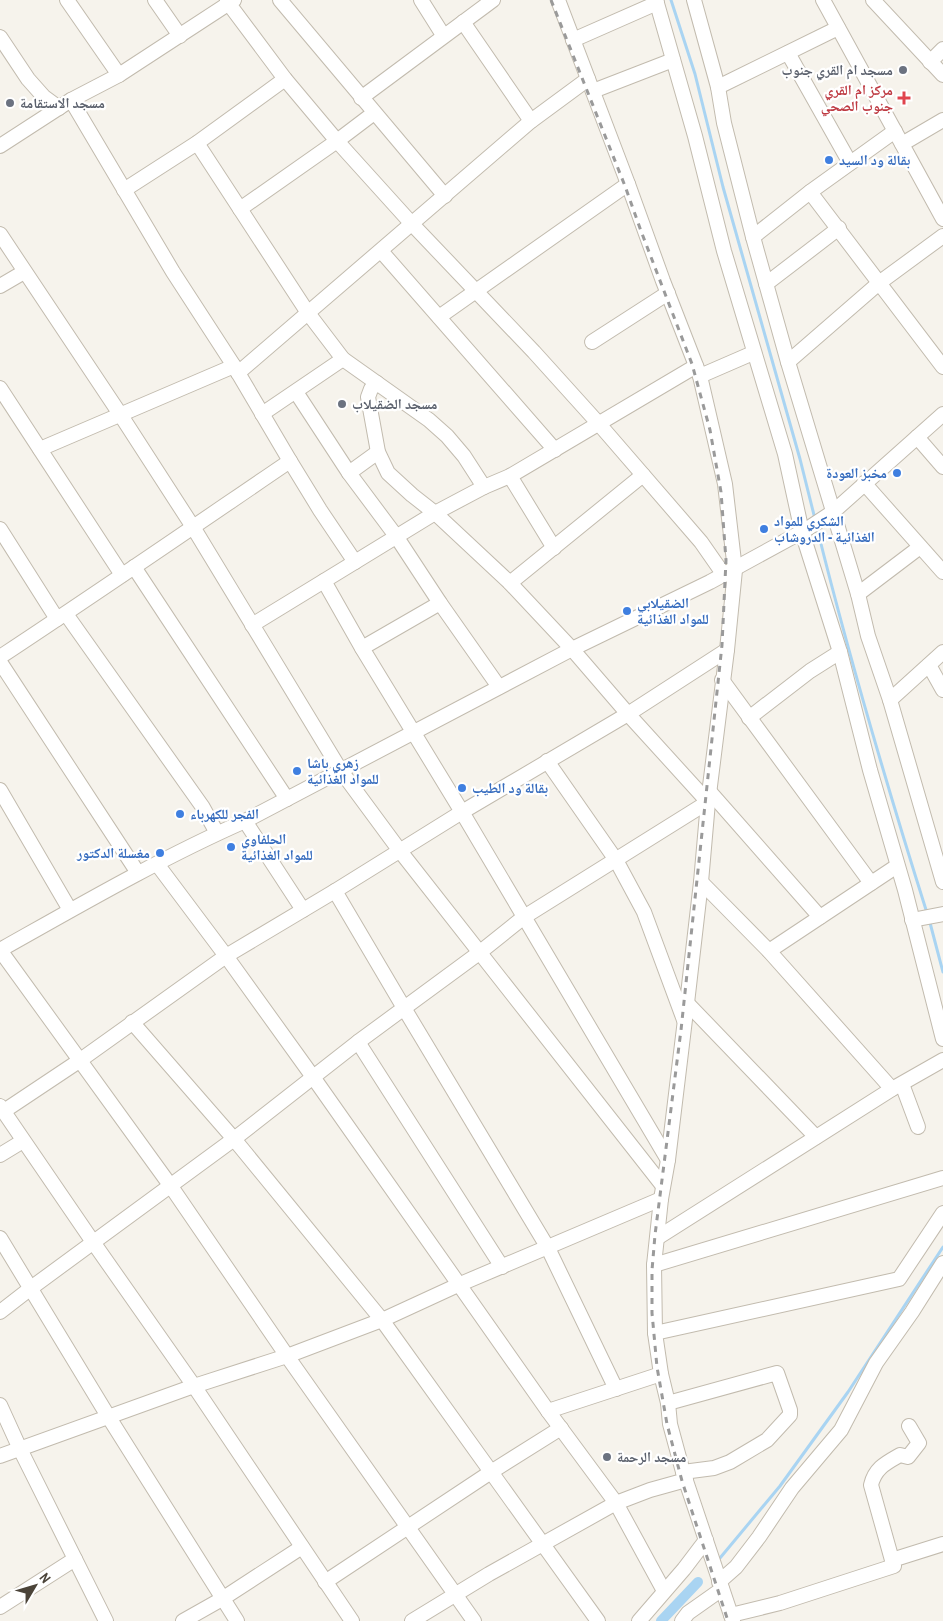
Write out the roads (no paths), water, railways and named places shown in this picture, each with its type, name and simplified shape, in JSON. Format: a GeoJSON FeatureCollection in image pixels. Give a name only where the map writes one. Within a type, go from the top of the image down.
{"type":"FeatureCollection","features":[{"type":"Feature","properties":{"kind":"street"},"geometry":{"type":"LineString","coordinates":[[67,0],[118,75]]}},
{"type":"Feature","properties":{"kind":"street"},"geometry":{"type":"LineString","coordinates":[[156,0],[180,36]]}},
{"type":"Feature","properties":{"kind":"street"},"geometry":{"type":"LineString","coordinates":[[420,0],[443,35]]}},
{"type":"Feature","properties":{"kind":"street"},"geometry":{"type":"LineString","coordinates":[[361,98],[492,0]]}},
{"type":"Feature","properties":{"kind":"street"},"geometry":{"type":"LineString","coordinates":[[558,0],[698,371],[725,484],[729,572],[727,650],[709,797],[688,1003],[654,1265],[655,1333],[670,1424],[720,1586],[732,1618],[894,1566],[871,1485],[874,1474],[884,1465],[900,1455],[908,1457],[919,1443],[909,1426]]}},
{"type":"Feature","properties":{"kind":"street"},"geometry":{"type":"LineString","coordinates":[[694,0],[718,87],[724,123],[753,237],[788,362],[831,514],[858,594],[868,636],[890,700],[943,882]]}},
{"type":"Feature","properties":{"kind":"street"},"geometry":{"type":"LineString","coordinates":[[823,0],[902,144],[938,196],[943,219]]}},
{"type":"Feature","properties":{"kind":"street"},"geometry":{"type":"LineString","coordinates":[[873,0],[943,75]]}},
{"type":"Feature","properties":{"kind":"street"},"geometry":{"type":"LineString","coordinates":[[0,146],[71,100],[118,75],[180,36],[230,1],[285,79],[337,141],[412,224],[534,352],[729,572]]}},
{"type":"Feature","properties":{"kind":"street"},"geometry":{"type":"LineString","coordinates":[[286,2],[361,98],[445,196]]}},
{"type":"Feature","properties":{"kind":"street"},"geometry":{"type":"LineString","coordinates":[[573,40],[657,2],[695,136],[724,251],[753,353],[785,454],[897,866],[916,919],[943,1039]]}},
{"type":"Feature","properties":{"kind":"street"},"geometry":{"type":"LineString","coordinates":[[462,22],[531,122]]}},
{"type":"Feature","properties":{"kind":"street"},"geometry":{"type":"LineString","coordinates":[[718,87],[838,28]]}},
{"type":"Feature","properties":{"kind":"street"},"geometry":{"type":"LineString","coordinates":[[0,37],[28,79],[44,97],[59,108]]}},
{"type":"Feature","properties":{"kind":"street"},"geometry":{"type":"LineString","coordinates":[[930,62],[943,49]]}},
{"type":"Feature","properties":{"kind":"street"},"geometry":{"type":"LineString","coordinates":[[788,52],[850,163]]}},
{"type":"Feature","properties":{"kind":"street"},"geometry":{"type":"LineString","coordinates":[[40,449],[120,414],[236,370],[308,314],[531,122],[590,85],[673,60]]}},
{"type":"Feature","properties":{"kind":"street"},"geometry":{"type":"LineString","coordinates":[[124,190],[197,143],[285,79]]}},
{"type":"Feature","properties":{"kind":"street"},"geometry":{"type":"LineString","coordinates":[[71,100],[173,272],[236,370],[330,526],[355,562]]}},
{"type":"Feature","properties":{"kind":"street"},"geometry":{"type":"LineString","coordinates":[[240,209],[374,113]]}},
{"type":"Feature","properties":{"kind":"street"},"geometry":{"type":"LineString","coordinates":[[902,144],[943,120]]}},
{"type":"Feature","properties":{"kind":"street"},"geometry":{"type":"LineString","coordinates":[[753,237],[810,192],[895,131]]}},
{"type":"Feature","properties":{"kind":"street"},"geometry":{"type":"LineString","coordinates":[[197,143],[308,314],[343,359],[429,420],[447,436],[464,456],[484,487]]}},
{"type":"Feature","properties":{"kind":"street"},"geometry":{"type":"LineString","coordinates":[[439,317],[628,184]]}},
{"type":"Feature","properties":{"kind":"street"},"geometry":{"type":"LineString","coordinates":[[810,192],[943,367]]}},
{"type":"Feature","properties":{"kind":"street"},"geometry":{"type":"LineString","coordinates":[[766,284],[839,228]]}},
{"type":"Feature","properties":{"kind":"street"},"geometry":{"type":"LineString","coordinates":[[0,234],[193,527],[341,771],[662,1193]]}},
{"type":"Feature","properties":{"kind":"street"},"geometry":{"type":"LineString","coordinates":[[788,362],[879,283],[943,236]]}},
{"type":"Feature","properties":{"kind":"street"},"geometry":{"type":"LineString","coordinates":[[381,250],[556,450]]}},
{"type":"Feature","properties":{"kind":"street"},"geometry":{"type":"LineString","coordinates":[[0,286],[24,272]]}},
{"type":"Feature","properties":{"kind":"street"},"geometry":{"type":"LineString","coordinates":[[592,342],[668,293]]}},
{"type":"Feature","properties":{"kind":"street"},"geometry":{"type":"LineString","coordinates":[[252,625],[435,513],[484,487],[510,476],[599,424],[698,371],[753,353]]}},
{"type":"Feature","properties":{"kind":"street"},"geometry":{"type":"LineString","coordinates":[[262,414],[343,359]]}},
{"type":"Feature","properties":{"kind":"street"},"geometry":{"type":"LineString","coordinates":[[377,383],[368,397],[378,452],[388,473],[435,513],[510,583],[572,649],[628,714],[709,797],[820,917]]}},
{"type":"Feature","properties":{"kind":"street"},"geometry":{"type":"LineString","coordinates":[[0,388],[122,574]]}},
{"type":"Feature","properties":{"kind":"street"},"geometry":{"type":"LineString","coordinates":[[296,392],[349,473],[396,536],[499,687]]}},
{"type":"Feature","properties":{"kind":"street"},"geometry":{"type":"LineString","coordinates":[[474,1621],[287,1356],[170,1185],[0,950],[157,864],[217,833],[245,821],[572,649],[729,572],[805,530],[831,514],[943,414]]}},
{"type":"Feature","properties":{"kind":"street"},"geometry":{"type":"LineString","coordinates":[[917,437],[943,467]]}},
{"type":"Feature","properties":{"kind":"street"},"geometry":{"type":"LineString","coordinates":[[349,473],[378,452]]}},
{"type":"Feature","properties":{"kind":"street"},"geometry":{"type":"LineString","coordinates":[[0,657],[290,462]]}},
{"type":"Feature","properties":{"kind":"street"},"geometry":{"type":"LineString","coordinates":[[510,583],[643,475]]}},
{"type":"Feature","properties":{"kind":"street"},"geometry":{"type":"LineString","coordinates":[[510,476],[554,548]]}},
{"type":"Feature","properties":{"kind":"street"},"geometry":{"type":"LineString","coordinates":[[864,483],[943,572]]}},
{"type":"Feature","properties":{"kind":"street"},"geometry":{"type":"LineString","coordinates":[[0,529],[202,806],[217,833]]}},
{"type":"Feature","properties":{"kind":"street"},"geometry":{"type":"LineString","coordinates":[[858,594],[920,547]]}},
{"type":"Feature","properties":{"kind":"street"},"geometry":{"type":"LineString","coordinates":[[134,567],[287,799]]}},
{"type":"Feature","properties":{"kind":"street"},"geometry":{"type":"LineString","coordinates":[[324,581],[362,648],[462,812],[668,1160]]}},
{"type":"Feature","properties":{"kind":"street"},"geometry":{"type":"LineString","coordinates":[[362,648],[440,603]]}},
{"type":"Feature","properties":{"kind":"street"},"geometry":{"type":"LineString","coordinates":[[352,1621],[194,1386],[2,1108],[79,1061],[226,956],[336,891],[462,812],[628,714],[727,650]]}},
{"type":"Feature","properties":{"kind":"street"},"geometry":{"type":"LineString","coordinates":[[749,718],[810,671],[840,652]]}},
{"type":"Feature","properties":{"kind":"street"},"geometry":{"type":"LineString","coordinates":[[890,700],[943,652]]}},
{"type":"Feature","properties":{"kind":"street"},"geometry":{"type":"LineString","coordinates":[[0,662],[138,874]]}},
{"type":"Feature","properties":{"kind":"street"},"geometry":{"type":"LineString","coordinates":[[929,665],[943,690]]}},
{"type":"Feature","properties":{"kind":"street"},"geometry":{"type":"LineString","coordinates":[[722,680],[871,883]]}},
{"type":"Feature","properties":{"kind":"street"},"geometry":{"type":"LineString","coordinates":[[547,761],[616,860],[644,912],[685,1023]]}},
{"type":"Feature","properties":{"kind":"street"},"geometry":{"type":"LineString","coordinates":[[0,790],[70,910]]}},
{"type":"Feature","properties":{"kind":"street"},"geometry":{"type":"LineString","coordinates":[[0,1312],[234,1139],[358,1042],[479,953],[524,917],[616,860],[709,797]]}},
{"type":"Feature","properties":{"kind":"street"},"geometry":{"type":"LineString","coordinates":[[245,821],[303,910]]}},
{"type":"Feature","properties":{"kind":"street"},"geometry":{"type":"LineString","coordinates":[[157,864],[313,1077],[548,1411],[616,1503],[664,1591]]}},
{"type":"Feature","properties":{"kind":"street"},"geometry":{"type":"LineString","coordinates":[[769,951],[897,866]]}},
{"type":"Feature","properties":{"kind":"street"},"geometry":{"type":"LineString","coordinates":[[701,882],[897,1086],[918,1127]]}},
{"type":"Feature","properties":{"kind":"street"},"geometry":{"type":"LineString","coordinates":[[336,891],[548,1248],[616,1390]]}},
{"type":"Feature","properties":{"kind":"street"},"geometry":{"type":"LineString","coordinates":[[916,919],[943,914]]}},
{"type":"Feature","properties":{"kind":"street"},"geometry":{"type":"LineString","coordinates":[[688,1003],[816,1137]]}},
{"type":"Feature","properties":{"kind":"street"},"geometry":{"type":"LineString","coordinates":[[132,1022],[234,1139],[382,1320],[598,1621]]}},
{"type":"Feature","properties":{"kind":"street"},"geometry":{"type":"LineString","coordinates":[[358,1042],[502,1267]]}},
{"type":"Feature","properties":{"kind":"street"},"geometry":{"type":"LineString","coordinates":[[657,1238],[897,1086],[943,1060]]}},
{"type":"Feature","properties":{"kind":"street"},"geometry":{"type":"LineString","coordinates":[[0,1156],[23,1141]]}},
{"type":"Feature","properties":{"kind":"street"},"geometry":{"type":"LineString","coordinates":[[654,1265],[943,1178]]}},
{"type":"Feature","properties":{"kind":"street"},"geometry":{"type":"LineString","coordinates":[[0,1456],[194,1386],[287,1356],[382,1320],[458,1284],[548,1248],[662,1193]]}},
{"type":"Feature","properties":{"kind":"street"},"geometry":{"type":"LineString","coordinates":[[655,1333],[899,1278],[943,1214]]}},
{"type":"Feature","properties":{"kind":"street"},"geometry":{"type":"LineString","coordinates":[[0,1238],[108,1416],[237,1621]]}},
{"type":"Feature","properties":{"kind":"street"},"geometry":{"type":"LineString","coordinates":[[682,1621],[720,1586],[759,1537],[792,1488],[841,1430],[876,1363],[943,1264]]}},
{"type":"Feature","properties":{"kind":"street"},"geometry":{"type":"LineString","coordinates":[[412,1621],[542,1544],[616,1503],[685,1476],[730,1462],[767,1440],[790,1415],[780,1377],[777,1373],[668,1403]]}},
{"type":"Feature","properties":{"kind":"street"},"geometry":{"type":"LineString","coordinates":[[548,1411],[661,1374]]}},
{"type":"Feature","properties":{"kind":"street"},"geometry":{"type":"LineString","coordinates":[[0,1405],[106,1621]]}},
{"type":"Feature","properties":{"kind":"street"},"geometry":{"type":"LineString","coordinates":[[325,1582],[561,1428]]}},
{"type":"Feature","properties":{"kind":"street"},"geometry":{"type":"LineString","coordinates":[[639,1621],[684,1569],[706,1540]]}},
{"type":"Feature","properties":{"kind":"street"},"geometry":{"type":"LineString","coordinates":[[892,1560],[943,1544]]}},
{"type":"Feature","properties":{"kind":"street"},"geometry":{"type":"LineString","coordinates":[[183,1621],[222,1599],[302,1547]]}},
{"type":"Feature","properties":{"kind":"street"},"geometry":{"type":"LineString","coordinates":[[0,1607],[75,1559]]}},
{"type":"Feature","properties":{"kind":"waterway"},"geometry":{"type":"LineString","coordinates":[[671,0],[695,74],[723,187],[800,459],[815,519]]}},
{"type":"Feature","properties":{"kind":"waterway"},"geometry":{"type":"LineString","coordinates":[[817,528],[869,721],[927,913]]}},
{"type":"Feature","properties":{"kind":"waterway"},"geometry":{"type":"LineString","coordinates":[[929,919],[943,972]]}},
{"type":"Feature","properties":{"kind":"waterway"},"geometry":{"type":"LineString","coordinates":[[720,1558],[780,1486],[848,1392],[943,1247]]}},
{"type":"Feature","properties":{"kind":"waterway"},"geometry":{"type":"LineString","coordinates":[[661,1621],[698,1582]]}},
{"type":"Feature","properties":{"kind":"railway"},"geometry":{"type":"LineString","coordinates":[[551,0],[625,186],[692,364],[710,430],[721,492],[726,560],[722,645],[681,1030],[655,1235],[652,1270],[652,1313],[657,1367],[667,1424],[682,1481],[728,1621]]}},
{"type":"Feature","properties":{"kind":"place","name":"مسجد ام القري جنوب"},"geometry":{"type":"Point","coordinates":[903,70]}},
{"type":"Feature","properties":{"kind":"place","name":"مركز ام القري جنوب الصحي"},"geometry":{"type":"Point","coordinates":[904,98]}},
{"type":"Feature","properties":{"kind":"place","name":"مسجد الاستقامة"},"geometry":{"type":"Point","coordinates":[10,103]}},
{"type":"Feature","properties":{"kind":"place","name":"بقالة ود السيد"},"geometry":{"type":"Point","coordinates":[829,160]}},
{"type":"Feature","properties":{"kind":"place","name":"مسجد الضقيلاب"},"geometry":{"type":"Point","coordinates":[342,404]}},
{"type":"Feature","properties":{"kind":"place","name":"مخبز العودة"},"geometry":{"type":"Point","coordinates":[897,473]}},
{"type":"Feature","properties":{"kind":"place","name":"الشكري للمواد الغذائية - الدروشاب"},"geometry":{"type":"Point","coordinates":[764,529]}},
{"type":"Feature","properties":{"kind":"place","name":"الضقيلابي للمواد الغذائية"},"geometry":{"type":"Point","coordinates":[627,611]}},
{"type":"Feature","properties":{"kind":"place","name":"زهري باشا للمواد الغذائية"},"geometry":{"type":"Point","coordinates":[297,771]}},
{"type":"Feature","properties":{"kind":"place","name":"بقالة ود الطيب"},"geometry":{"type":"Point","coordinates":[462,788]}},
{"type":"Feature","properties":{"kind":"place","name":"الفجر للكهرباء"},"geometry":{"type":"Point","coordinates":[180,814]}},
{"type":"Feature","properties":{"kind":"place","name":"الحلفاوي للمواد الغذائية"},"geometry":{"type":"Point","coordinates":[231,847]}},
{"type":"Feature","properties":{"kind":"place","name":"مغسلة الدكتور"},"geometry":{"type":"Point","coordinates":[160,853]}},
{"type":"Feature","properties":{"kind":"place","name":"مسجد الرحمة"},"geometry":{"type":"Point","coordinates":[607,1457]}}]}
